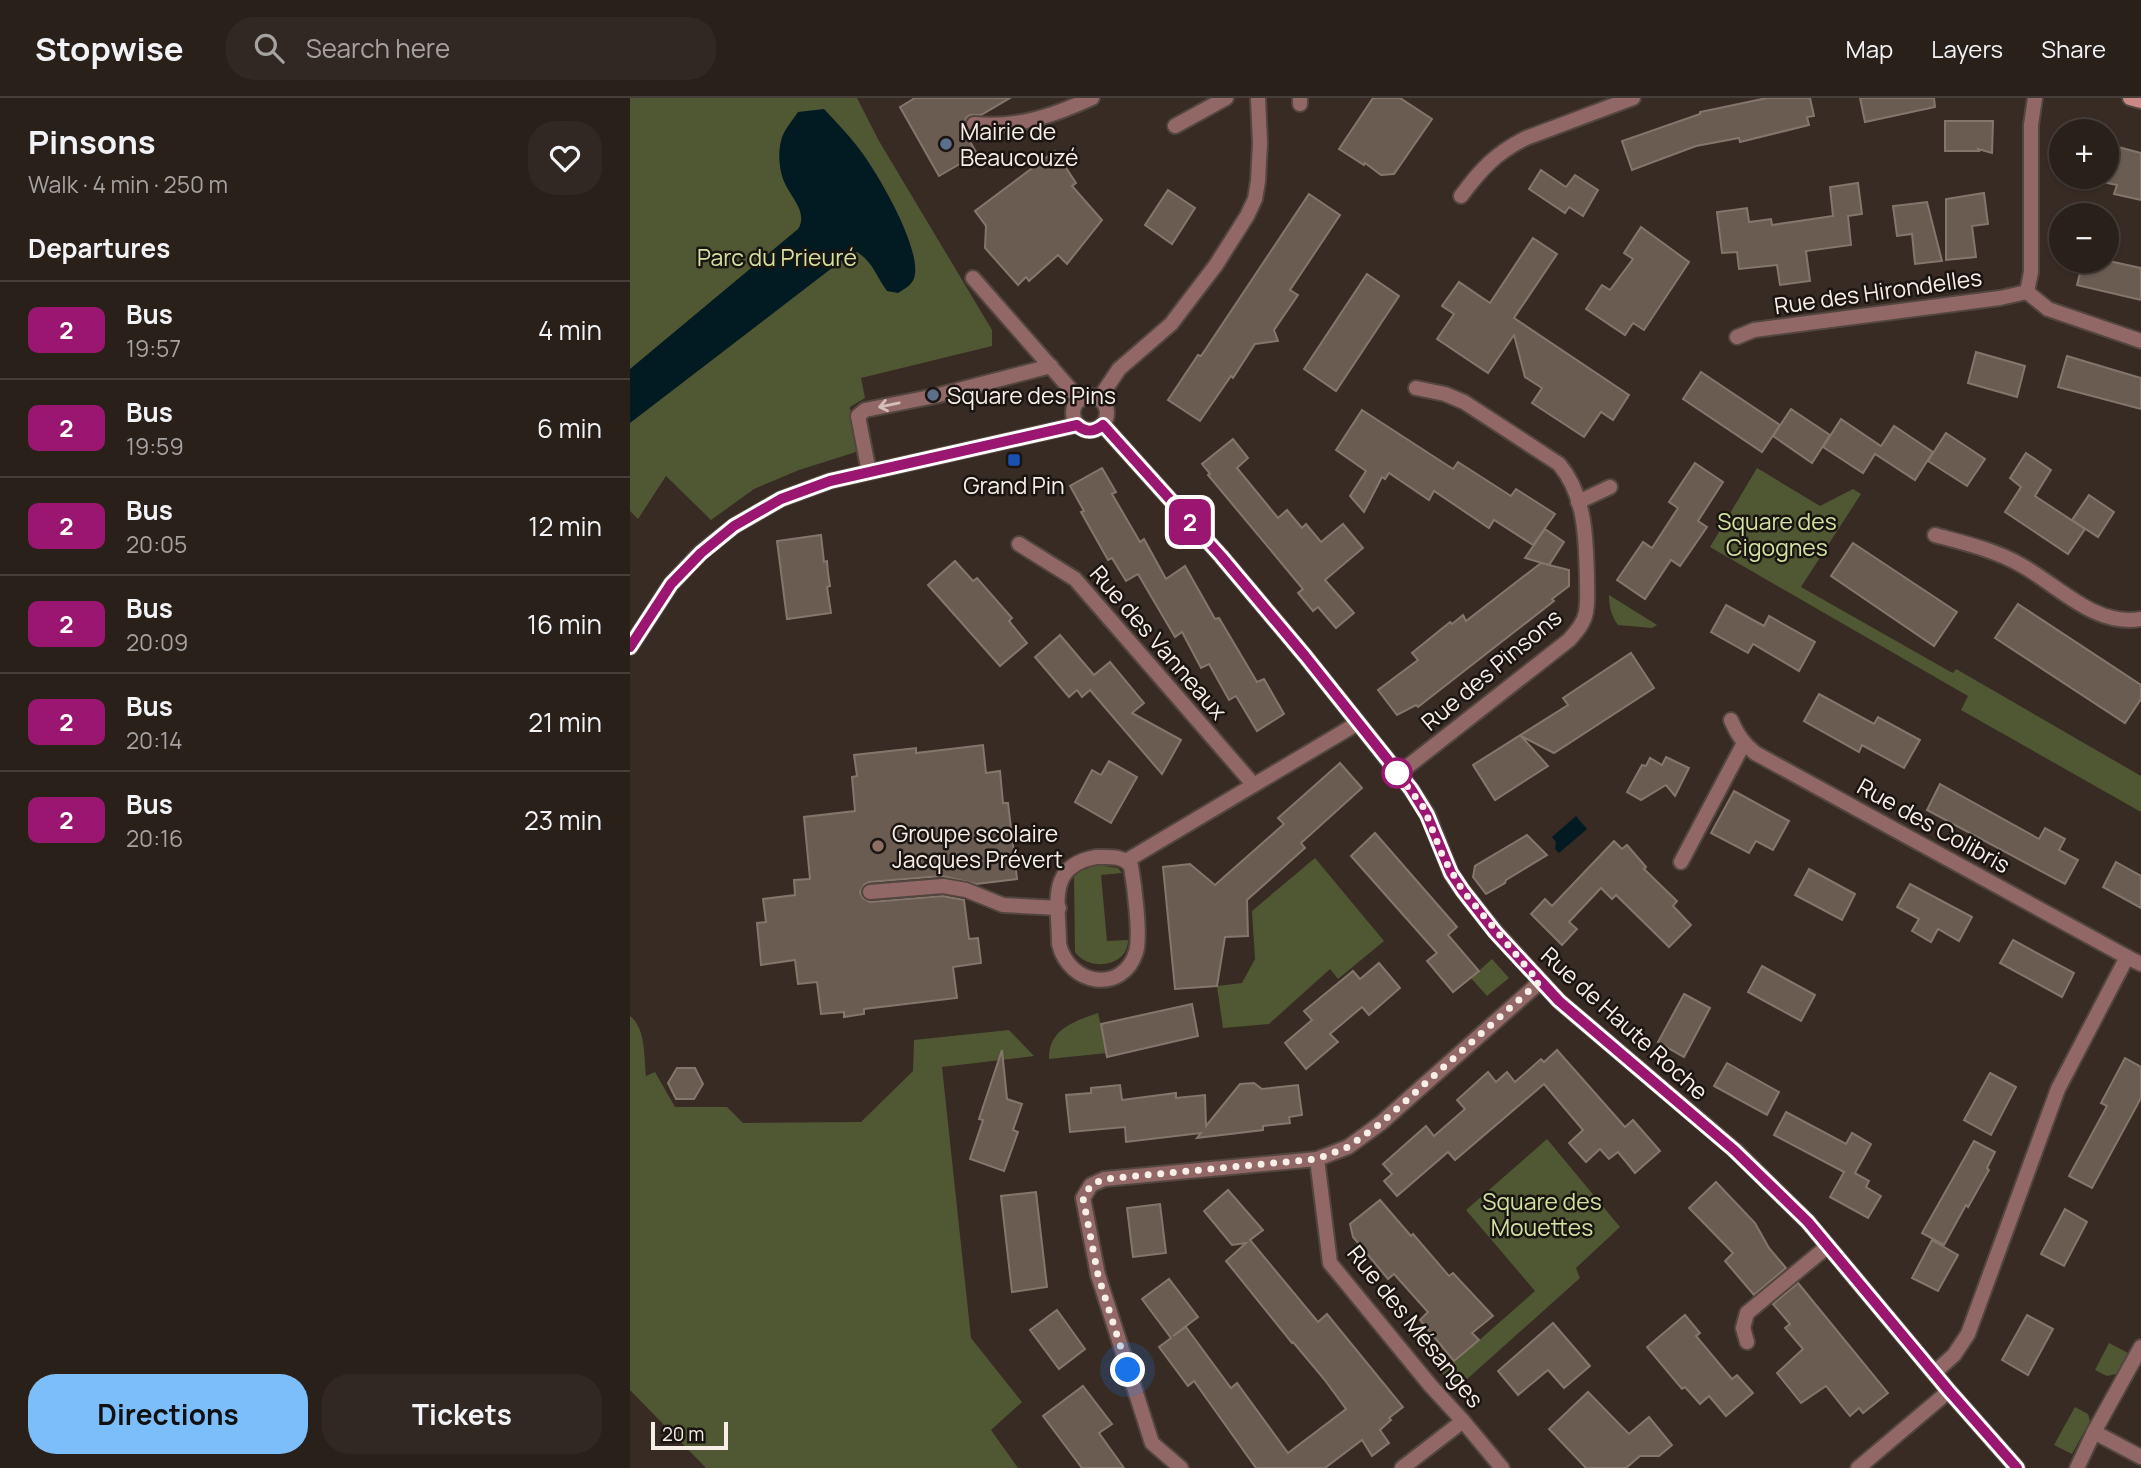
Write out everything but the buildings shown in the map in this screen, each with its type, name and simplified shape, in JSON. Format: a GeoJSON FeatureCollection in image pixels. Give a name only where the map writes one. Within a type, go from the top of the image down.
{"type":"FeatureCollection","features":[{"type":"Feature","properties":{"kind":"street"},"geometry":{"type":"LineString","coordinates":[[974,124],[1023,123],[1067,110],[1091,98]]}},
{"type":"Feature","properties":{"kind":"street"},"geometry":{"type":"LineString","coordinates":[[1175,126],[1226,98]]}},
{"type":"Feature","properties":{"kind":"street"},"geometry":{"type":"LineString","coordinates":[[1100,399],[1119,369],[1171,324],[1216,265],[1247,216],[1255,199],[1258,181],[1258,98]]}},
{"type":"Feature","properties":{"kind":"street"},"geometry":{"type":"LineString","coordinates":[[1461,195],[1482,168],[1510,146],[1633,98]]}},
{"type":"Feature","properties":{"kind":"street"},"geometry":{"type":"LineString","coordinates":[[2035,98],[2031,125],[2031,272],[2026,292],[2048,309],[2141,341]]}},
{"type":"Feature","properties":{"kind":"street"},"geometry":{"type":"LineString","coordinates":[[2130,98],[2141,101]]}},
{"type":"Feature","properties":{"kind":"street"},"geometry":{"type":"LineString","coordinates":[[973,278],[1080,400]]}},
{"type":"Feature","properties":{"kind":"street","name":"Rue des Hirondelles"},"geometry":{"type":"LineString","coordinates":[[1737,337],[1754,330],[2000,298],[2026,292]]}},
{"type":"Feature","properties":{"kind":"street"},"geometry":{"type":"LineString","coordinates":[[869,472],[858,416],[865,410],[935,396],[1051,366]]}},
{"type":"Feature","properties":{"kind":"street","name":"Rue des Pinsons"},"geometry":{"type":"LineString","coordinates":[[1398,774],[1569,640],[1586,613],[1587,602],[1584,522],[1570,482],[1559,464],[1464,402],[1445,394],[1416,388]]}},
{"type":"Feature","properties":{"kind":"street"},"geometry":{"type":"LineString","coordinates":[[1090,396],[1100,399],[1107,409],[1103,425],[1090,431],[1077,425],[1073,410],[1080,400],[1090,396]]}},
{"type":"Feature","properties":{"kind":"street"},"geometry":{"type":"LineString","coordinates":[[630,647],[680,574],[708,546],[766,506],[797,492],[869,472],[1077,425]]}},
{"type":"Feature","properties":{"kind":"street","name":"Rue de Haute Roche"},"geometry":{"type":"LineString","coordinates":[[1103,425],[1221,556],[1398,774],[1424,808],[1443,857],[1463,891],[1539,982],[1734,1150],[1808,1222],[2017,1468]]}},
{"type":"Feature","properties":{"kind":"street"},"geometry":{"type":"LineString","coordinates":[[1578,502],[1610,486]]}},
{"type":"Feature","properties":{"kind":"street"},"geometry":{"type":"LineString","coordinates":[[1935,535],[2021,564],[2104,616],[2119,620],[2141,619]]}},
{"type":"Feature","properties":{"kind":"street","name":"Rue des Vanneaux"},"geometry":{"type":"LineString","coordinates":[[1019,544],[1075,579],[1252,784]]}},
{"type":"Feature","properties":{"kind":"street","name":"Rue des Colibris"},"geometry":{"type":"LineString","coordinates":[[1731,720],[1744,743],[1768,761],[2141,964]]}},
{"type":"Feature","properties":{"kind":"street"},"geometry":{"type":"LineString","coordinates":[[1126,860],[1358,723]]}},
{"type":"Feature","properties":{"kind":"street"},"geometry":{"type":"LineString","coordinates":[[1681,862],[1744,743]]}},
{"type":"Feature","properties":{"kind":"street"},"geometry":{"type":"LineString","coordinates":[[1116,857],[1126,860],[1131,866],[1133,876],[1138,942],[1132,961],[1117,975],[1091,979],[1073,971],[1066,963],[1059,944],[1058,882],[1074,864],[1084,859],[1116,857]]}},
{"type":"Feature","properties":{"kind":"street"},"geometry":{"type":"LineString","coordinates":[[870,892],[943,886],[966,890],[1003,905],[1059,908]]}},
{"type":"Feature","properties":{"kind":"street"},"geometry":{"type":"LineString","coordinates":[[1934,1373],[1954,1355],[1968,1334],[2058,1089],[2127,957]]}},
{"type":"Feature","properties":{"kind":"street"},"geometry":{"type":"LineString","coordinates":[[1181,1468],[1152,1443],[1098,1275],[1083,1198],[1091,1185],[1104,1179],[1317,1159],[1348,1147],[1381,1123],[1539,982]]}},
{"type":"Feature","properties":{"kind":"street","name":"Rue des Mésanges"},"geometry":{"type":"LineString","coordinates":[[1317,1159],[1331,1263],[1430,1385],[1502,1468]]}},
{"type":"Feature","properties":{"kind":"street"},"geometry":{"type":"LineString","coordinates":[[1747,1342],[1743,1328],[1747,1313],[1828,1246]]}},
{"type":"Feature","properties":{"kind":"street"},"geometry":{"type":"LineString","coordinates":[[2077,1468],[2141,1348]]}},
{"type":"Feature","properties":{"kind":"street"},"geometry":{"type":"LineString","coordinates":[[1858,1468],[1949,1391]]}},
{"type":"Feature","properties":{"kind":"street"},"geometry":{"type":"LineString","coordinates":[[1402,1468],[1463,1421]]}},
{"type":"Feature","properties":{"kind":"street"},"geometry":{"type":"LineString","coordinates":[[2094,1432],[2141,1457]]}},
{"type":"Feature","properties":{"kind":"green space","name":"Parc du Prieuré"},"geometry":{"type":"Polygon","coordinates":[[[630,98],[857,98],[879,141],[992,330],[992,346],[861,378],[865,398],[850,407],[856,452],[799,470],[754,489],[711,520],[666,476],[638,519],[630,511],[630,98]]]}},
{"type":"Feature","properties":{"kind":"green space","name":"Square des Cigognes"},"geometry":{"type":"Polygon","coordinates":[[[1757,468],[1820,506],[1853,489],[1861,494],[1801,587],[1949,671],[1953,673],[1956,669],[2141,776],[2141,812],[1961,710],[1968,696],[1710,547],[1757,468]]]}},
{"type":"Feature","properties":{"kind":"green space"},"geometry":{"type":"Polygon","coordinates":[[[1609,595],[1657,625],[1652,628],[1618,625],[1611,611],[1609,595]]]}},
{"type":"Feature","properties":{"kind":"green space"},"geometry":{"type":"Polygon","coordinates":[[[1315,858],[1384,941],[1338,979],[1330,969],[1269,1024],[1223,1028],[1217,986],[1242,983],[1255,959],[1252,911],[1315,858]]]}},
{"type":"Feature","properties":{"kind":"green space"},"geometry":{"type":"Polygon","coordinates":[[[1098,865],[1118,868],[1122,873],[1101,875],[1107,941],[1128,940],[1122,956],[1107,964],[1089,962],[1075,952],[1074,877],[1080,871],[1098,865]]]}},
{"type":"Feature","properties":{"kind":"green space"},"geometry":{"type":"Polygon","coordinates":[[[1492,959],[1509,978],[1487,996],[1471,978],[1492,959]]]}},
{"type":"Feature","properties":{"kind":"green space"},"geometry":{"type":"Polygon","coordinates":[[[1098,1013],[1107,1053],[1049,1059],[1053,1041],[1064,1028],[1098,1013]]]}},
{"type":"Feature","properties":{"kind":"green space"},"geometry":{"type":"Polygon","coordinates":[[[630,1016],[642,1036],[646,1076],[655,1072],[675,1107],[727,1107],[743,1123],[861,1122],[913,1071],[914,1040],[1009,1030],[1034,1056],[942,1067],[971,1338],[1022,1402],[991,1430],[1018,1468],[706,1468],[630,1390],[630,1016]]]}},
{"type":"Feature","properties":{"kind":"green space","name":"Square des Mouettes"},"geometry":{"type":"Polygon","coordinates":[[[1547,1139],[1620,1227],[1576,1268],[1580,1278],[1456,1389],[1442,1373],[1535,1291],[1466,1210],[1547,1139]]]}},
{"type":"Feature","properties":{"kind":"green space"},"geometry":{"type":"Polygon","coordinates":[[[2109,1343],[2128,1353],[2116,1374],[2107,1376],[2095,1370],[2109,1343]]]}},
{"type":"Feature","properties":{"kind":"green space"},"geometry":{"type":"Polygon","coordinates":[[[2075,1407],[2088,1414],[2090,1421],[2072,1454],[2054,1445],[2075,1407]]]}},
{"type":"Feature","properties":{"kind":"water"},"geometry":{"type":"Polygon","coordinates":[[[824,109],[865,157],[895,207],[910,244],[914,261],[913,280],[898,293],[887,291],[871,265],[857,252],[845,258],[630,423],[630,369],[798,229],[801,223],[800,210],[783,179],[779,155],[781,141],[798,112],[824,109]]]}},
{"type":"Feature","properties":{"kind":"water"},"geometry":{"type":"Polygon","coordinates":[[[1576,816],[1587,829],[1559,853],[1552,837],[1576,816]]]}},
{"type":"Feature","properties":{"kind":"bus line","name":"2"},"geometry":{"type":"LineString","coordinates":[[630,647],[671,584],[701,553],[734,526],[781,499],[813,486],[869,472],[1077,425],[1090,431],[1103,425],[1221,556],[1411,789],[1427,815],[1451,873],[1495,932],[1559,1001],[1734,1150],[1808,1222],[2017,1468]]}},
{"type":"Feature","properties":{"kind":"place","name":"Mairie de Beaucouzé"},"geometry":{"type":"Point","coordinates":[946,144]}},
{"type":"Feature","properties":{"kind":"place","name":"Square des Pins"},"geometry":{"type":"Point","coordinates":[933,395]}},
{"type":"Feature","properties":{"kind":"place","name":"Grand Pin"},"geometry":{"type":"Point","coordinates":[1014,460]}},
{"type":"Feature","properties":{"kind":"place","name":"Groupe scolaire Jacques Prévert"},"geometry":{"type":"Point","coordinates":[878,846]}},
{"type":"Feature","properties":{"kind":"route"},"geometry":{"type":"LineString","coordinates":[[1128,1370],[1098,1275],[1083,1198],[1091,1185],[1104,1179],[1317,1159],[1348,1147],[1381,1123],[1539,982],[1463,891],[1443,857],[1424,808],[1397,773]]}}]}
